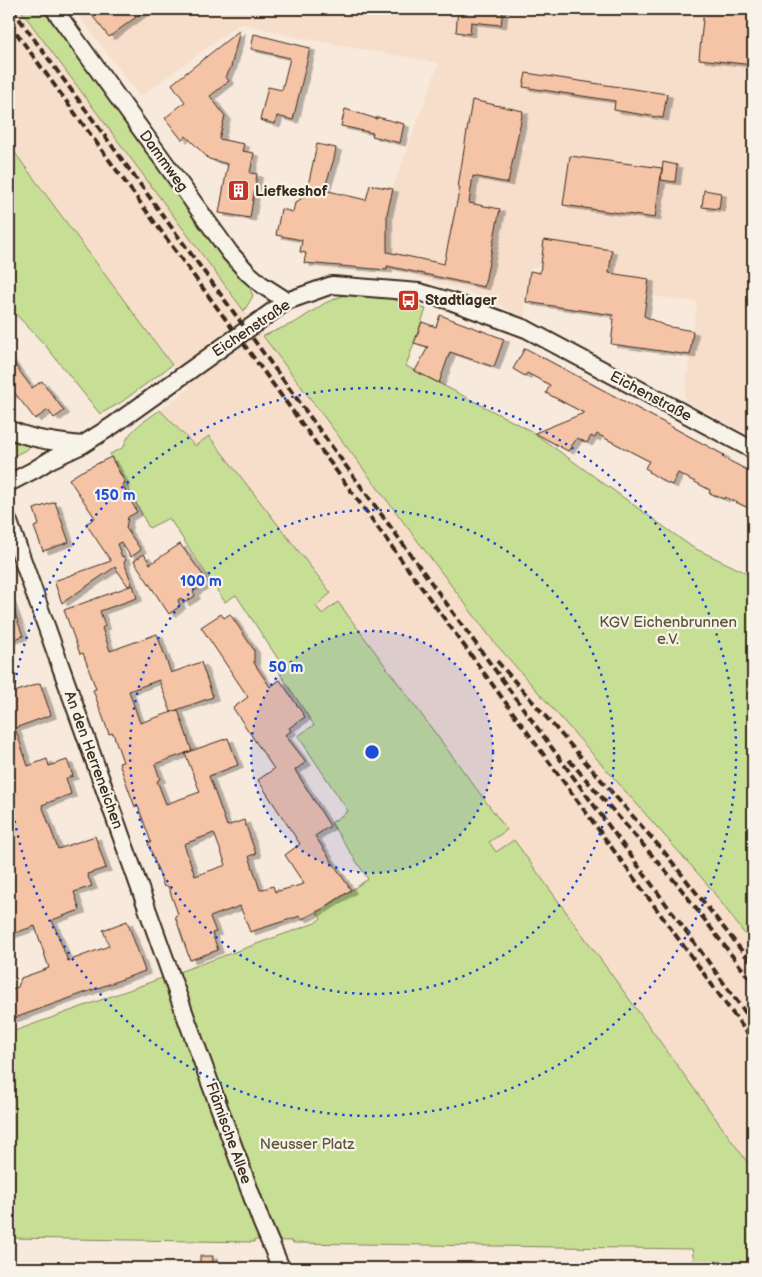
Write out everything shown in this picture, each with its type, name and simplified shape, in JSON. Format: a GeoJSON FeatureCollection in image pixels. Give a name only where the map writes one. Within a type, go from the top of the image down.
{"type":"FeatureCollection","features":[{"type":"Feature","properties":{"kind":"street","name":"Dammweg"},"geometry":{"type":"LineString","coordinates":[[54,9],[230,252],[248,273],[262,285],[287,301]]}},
{"type":"Feature","properties":{"kind":"street","name":"Eichenstraße"},"geometry":{"type":"LineString","coordinates":[[9,483],[82,445],[112,426],[287,301],[332,285],[419,292],[450,301],[526,329],[753,450]]}},
{"type":"Feature","properties":{"kind":"street"},"geometry":{"type":"LineString","coordinates":[[9,429],[42,440],[82,445]]}},
{"type":"Feature","properties":{"kind":"street","name":"An den Herreneichen"},"geometry":{"type":"LineString","coordinates":[[9,522],[179,998]]}},
{"type":"Feature","properties":{"kind":"street","name":"Flämische Allee"},"geometry":{"type":"LineString","coordinates":[[179,998],[260,1221],[280,1268]]}},
{"type":"Feature","properties":{"kind":"shaded area"},"geometry":{"type":"Polygon","coordinates":[[[9,9],[20,9],[244,311],[494,642],[708,885],[753,945],[753,1170],[514,840],[496,853],[489,843],[507,829],[338,603],[322,614],[316,605],[330,593],[209,437],[196,446],[160,410],[190,388],[9,145],[9,9]]]}},
{"type":"Feature","properties":{"kind":"shaded area"},"geometry":{"type":"Polygon","coordinates":[[[74,9],[753,9],[753,437],[684,400],[697,302],[609,290],[610,275],[540,265],[530,269],[524,318],[490,300],[463,290],[394,270],[387,270],[387,214],[393,188],[439,63],[300,38],[240,23],[140,97],[74,9]]]}},
{"type":"Feature","properties":{"kind":"green space"},"geometry":{"type":"Polygon","coordinates":[[[20,9],[42,9],[249,286],[253,296],[244,311],[20,9]]]}},
{"type":"Feature","properties":{"kind":"green space"},"geometry":{"type":"Polygon","coordinates":[[[9,145],[172,365],[120,403],[100,414],[45,345],[9,307],[9,145]]]}},
{"type":"Feature","properties":{"kind":"green space","name":"KGV Eichenbrunnen e.V."},"geometry":{"type":"Polygon","coordinates":[[[347,294],[389,298],[426,309],[406,366],[531,431],[692,547],[753,576],[753,945],[708,885],[494,642],[263,336],[296,322],[325,303],[347,294]]]}},
{"type":"Feature","properties":{"kind":"green space","name":"Neusser Platz"},"geometry":{"type":"Polygon","coordinates":[[[160,410],[195,446],[209,436],[331,593],[316,606],[322,614],[338,602],[507,830],[489,842],[496,852],[514,840],[753,1170],[753,1268],[695,1268],[692,1249],[293,1243],[292,1241],[259,1240],[254,1240],[254,1242],[9,1238],[9,1033],[315,923],[321,918],[317,913],[368,879],[331,823],[348,811],[298,736],[314,725],[277,669],[282,665],[236,595],[225,602],[169,518],[149,528],[110,454],[124,447],[129,435],[160,410]]]}},
{"type":"Feature","properties":{"kind":"green space"},"geometry":{"type":"Polygon","coordinates":[[[9,441],[28,446],[28,449],[9,458],[9,441]]]}},
{"type":"Feature","properties":{"kind":"building"},"geometry":{"type":"Polygon","coordinates":[[[87,9],[147,9],[109,37],[87,9]]]}},
{"type":"Feature","properties":{"kind":"building"},"geometry":{"type":"Polygon","coordinates":[[[458,9],[503,9],[501,25],[471,22],[470,34],[456,32],[458,9]]]}},
{"type":"Feature","properties":{"kind":"building"},"geometry":{"type":"Polygon","coordinates":[[[704,9],[753,9],[753,65],[699,59],[704,9]]]}},
{"type":"Feature","properties":{"kind":"building"},"geometry":{"type":"Polygon","coordinates":[[[240,30],[231,67],[226,77],[229,81],[210,96],[225,116],[219,139],[244,144],[242,151],[254,153],[250,173],[257,174],[250,218],[219,213],[228,164],[209,159],[186,136],[182,140],[165,118],[185,102],[172,84],[240,30]]]}},
{"type":"Feature","properties":{"kind":"building"},"geometry":{"type":"Polygon","coordinates":[[[254,34],[310,48],[293,120],[277,116],[275,124],[260,120],[268,87],[282,90],[290,58],[251,49],[254,34]]]}},
{"type":"Feature","properties":{"kind":"building"},"geometry":{"type":"Polygon","coordinates":[[[526,73],[667,94],[663,118],[614,110],[615,101],[523,87],[526,73]]]}},
{"type":"Feature","properties":{"kind":"building"},"geometry":{"type":"Polygon","coordinates":[[[472,100],[523,111],[508,183],[473,176],[469,203],[500,209],[484,287],[387,266],[387,270],[304,263],[306,253],[300,252],[302,240],[276,235],[281,209],[293,212],[295,203],[316,188],[308,186],[317,144],[336,148],[324,190],[366,200],[370,185],[393,189],[387,214],[387,252],[444,264],[460,187],[458,187],[472,100]]]}},
{"type":"Feature","properties":{"kind":"building"},"geometry":{"type":"Polygon","coordinates":[[[345,109],[377,119],[377,117],[404,124],[400,143],[372,136],[373,133],[341,126],[345,109]]]}},
{"type":"Feature","properties":{"kind":"building"},"geometry":{"type":"Polygon","coordinates":[[[570,156],[662,168],[655,218],[563,205],[570,156]]]}},
{"type":"Feature","properties":{"kind":"building"},"geometry":{"type":"Polygon","coordinates":[[[663,162],[677,165],[675,182],[661,180],[663,162]]]}},
{"type":"Feature","properties":{"kind":"building"},"geometry":{"type":"Polygon","coordinates":[[[704,190],[721,193],[719,209],[702,207],[704,190]]]}},
{"type":"Feature","properties":{"kind":"building"},"geometry":{"type":"Polygon","coordinates":[[[544,240],[612,250],[609,273],[649,279],[644,316],[665,326],[693,331],[690,355],[611,344],[613,315],[526,302],[530,271],[540,273],[544,240]]]}},
{"type":"Feature","properties":{"kind":"building"},"geometry":{"type":"Polygon","coordinates":[[[440,315],[504,339],[494,367],[450,352],[439,383],[415,371],[428,347],[414,343],[422,322],[436,327],[440,315]]]}},
{"type":"Feature","properties":{"kind":"building"},"geometry":{"type":"Polygon","coordinates":[[[525,348],[724,455],[722,457],[753,473],[753,510],[725,497],[724,499],[709,493],[710,490],[678,473],[672,485],[665,482],[645,468],[649,461],[597,434],[595,438],[591,436],[587,443],[577,438],[568,451],[535,433],[584,413],[546,393],[550,385],[527,373],[525,376],[513,369],[525,348]]]}},
{"type":"Feature","properties":{"kind":"building"},"geometry":{"type":"Polygon","coordinates":[[[9,357],[32,388],[42,381],[64,411],[54,418],[48,410],[35,419],[14,392],[9,396],[9,357]]]}},
{"type":"Feature","properties":{"kind":"building"},"geometry":{"type":"Polygon","coordinates":[[[111,457],[125,483],[122,484],[137,512],[128,517],[126,528],[141,550],[131,557],[121,542],[117,544],[122,557],[126,560],[124,562],[132,584],[128,586],[115,567],[62,603],[54,581],[111,561],[86,524],[95,518],[69,479],[111,457]]]}},
{"type":"Feature","properties":{"kind":"building"},"geometry":{"type":"Polygon","coordinates":[[[55,502],[69,542],[43,551],[34,527],[39,525],[34,509],[55,502]]]}},
{"type":"Feature","properties":{"kind":"building"},"geometry":{"type":"Polygon","coordinates":[[[180,544],[208,582],[193,592],[195,596],[184,603],[181,598],[178,600],[180,606],[169,614],[134,561],[144,554],[150,564],[180,544]]]}},
{"type":"Feature","properties":{"kind":"building"},"geometry":{"type":"Polygon","coordinates":[[[133,585],[137,598],[100,611],[105,626],[102,628],[110,651],[157,634],[171,673],[201,662],[213,697],[171,712],[159,680],[129,691],[140,723],[178,710],[192,751],[228,738],[238,765],[209,776],[227,826],[244,820],[256,854],[249,856],[260,890],[273,886],[275,892],[304,884],[285,855],[300,844],[258,780],[274,769],[233,708],[248,697],[201,627],[221,614],[224,618],[230,614],[254,650],[254,663],[270,687],[280,680],[305,717],[289,728],[291,731],[285,735],[306,762],[295,770],[330,826],[315,836],[351,890],[322,909],[302,919],[300,916],[250,932],[240,906],[210,917],[216,932],[212,933],[218,950],[190,960],[175,916],[178,914],[168,886],[164,887],[148,843],[151,842],[138,806],[135,807],[119,763],[123,762],[113,733],[109,734],[93,690],[96,689],[83,653],[80,654],[64,610],[133,585]],[[185,753],[155,764],[160,779],[157,781],[166,804],[200,792],[185,753]],[[214,833],[184,844],[195,876],[226,865],[214,833]]]}},
{"type":"Feature","properties":{"kind":"building"},"geometry":{"type":"Polygon","coordinates":[[[9,600],[23,636],[9,641],[9,600]]]}},
{"type":"Feature","properties":{"kind":"building"},"geometry":{"type":"Polygon","coordinates":[[[40,683],[51,715],[15,728],[28,766],[47,759],[49,766],[67,760],[73,776],[66,778],[71,794],[42,805],[58,849],[95,836],[106,868],[87,874],[92,886],[74,892],[80,910],[52,920],[68,961],[109,946],[103,930],[127,921],[145,971],[9,1020],[9,990],[18,987],[21,978],[49,968],[35,926],[9,935],[9,694],[40,683]]]}},
{"type":"Feature","properties":{"kind":"building"},"geometry":{"type":"Polygon","coordinates":[[[200,1256],[213,1256],[212,1268],[200,1268],[200,1256]]]}},
{"type":"Feature","properties":{"kind":"railway"},"geometry":{"type":"LineString","coordinates":[[12,9],[753,1023]]}},
{"type":"Feature","properties":{"kind":"railway"},"geometry":{"type":"LineString","coordinates":[[9,23],[753,1041]]}},
{"type":"Feature","properties":{"kind":"railway"},"geometry":{"type":"LineString","coordinates":[[497,661],[665,853],[753,965]]}},
{"type":"Feature","properties":{"kind":"railway"},"geometry":{"type":"LineString","coordinates":[[569,760],[678,885],[753,983]]}},
{"type":"Feature","properties":{"kind":"place","name":"Liefkeshof"},"geometry":{"type":"Point","coordinates":[239,191]}},
{"type":"Feature","properties":{"kind":"place","name":"Stadtlager"},"geometry":{"type":"Point","coordinates":[409,300]}}]}
